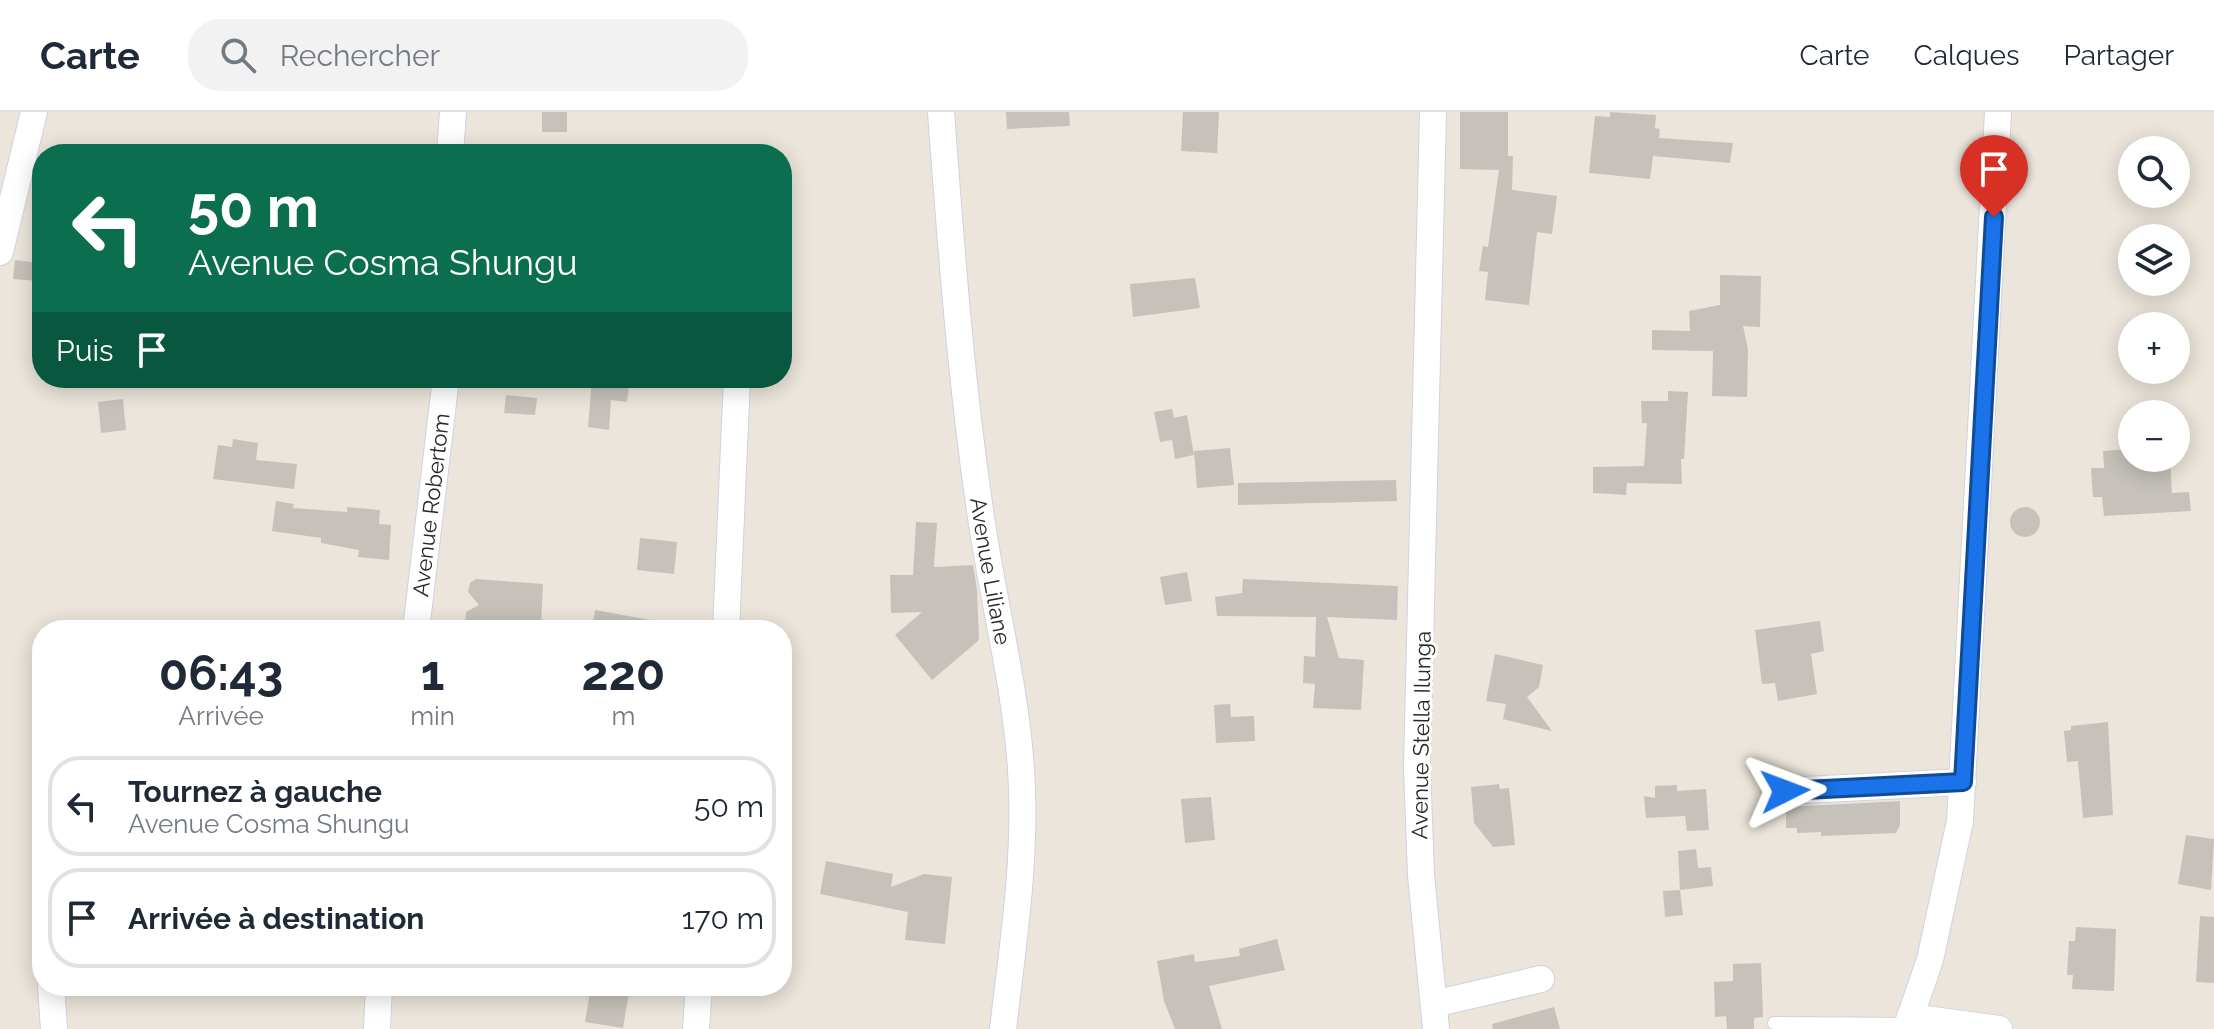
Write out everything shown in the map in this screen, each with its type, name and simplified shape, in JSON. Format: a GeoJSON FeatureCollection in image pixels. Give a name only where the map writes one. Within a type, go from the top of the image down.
{"type":"FeatureCollection","features":[{"type":"Feature","properties":{"kind":"street"},"geometry":{"type":"LineString","coordinates":[[0,252],[34,112]]}},
{"type":"Feature","properties":{"kind":"street"},"geometry":{"type":"LineString","coordinates":[[451,144],[453,112]]}},
{"type":"Feature","properties":{"kind":"street","name":"Avenue Liliane"},"geometry":{"type":"LineString","coordinates":[[941,112],[953,272],[981,518],[1006,646],[1021,769],[1023,852],[1003,1029]]}},
{"type":"Feature","properties":{"kind":"street","name":"Avenue Stella Ilunga"},"geometry":{"type":"LineString","coordinates":[[1433,112],[1417,766],[1421,875],[1435,1017]]}},
{"type":"Feature","properties":{"kind":"street"},"geometry":{"type":"LineString","coordinates":[[1998,112],[1960,821],[1930,960],[1908,1023],[1999,1029]]}},
{"type":"Feature","properties":{"kind":"street","name":"Avenue Robertom"},"geometry":{"type":"LineString","coordinates":[[417,620],[445,388]]}},
{"type":"Feature","properties":{"kind":"street"},"geometry":{"type":"LineString","coordinates":[[726,620],[737,388]]}},
{"type":"Feature","properties":{"kind":"street"},"geometry":{"type":"LineString","coordinates":[[1785,791],[1963,782]]}},
{"type":"Feature","properties":{"kind":"street"},"geometry":{"type":"LineString","coordinates":[[1435,1017],[1541,979]]}},
{"type":"Feature","properties":{"kind":"street"},"geometry":{"type":"LineString","coordinates":[[52,996],[54,1029]]}},
{"type":"Feature","properties":{"kind":"street"},"geometry":{"type":"LineString","coordinates":[[377,1029],[379,996]]}},
{"type":"Feature","properties":{"kind":"street"},"geometry":{"type":"LineString","coordinates":[[696,1029],[698,996]]}},
{"type":"Feature","properties":{"kind":"lane"},"geometry":{"type":"LineString","coordinates":[[1774,1023],[1908,1023]]}},
{"type":"Feature","properties":{"kind":"building"},"geometry":{"type":"Polygon","coordinates":[[[542,112],[567,112],[567,132],[542,132],[542,112]]]}},
{"type":"Feature","properties":{"kind":"building"},"geometry":{"type":"Polygon","coordinates":[[[1006,112],[1069,112],[1070,126],[1007,129],[1006,112]]]}},
{"type":"Feature","properties":{"kind":"building"},"geometry":{"type":"Polygon","coordinates":[[[1183,112],[1219,112],[1217,153],[1181,151],[1183,112]]]}},
{"type":"Feature","properties":{"kind":"building"},"geometry":{"type":"Polygon","coordinates":[[[1460,112],[1508,112],[1508,156],[1513,156],[1512,190],[1557,196],[1552,234],[1537,232],[1529,305],[1485,300],[1488,272],[1479,271],[1483,246],[1488,247],[1499,170],[1460,169],[1460,112]]]}},
{"type":"Feature","properties":{"kind":"building"},"geometry":{"type":"Polygon","coordinates":[[[1610,112],[1656,115],[1655,128],[1660,129],[1659,138],[1733,143],[1730,163],[1653,156],[1650,179],[1589,173],[1595,116],[1610,117],[1610,112]]]}},
{"type":"Feature","properties":{"kind":"building"},"geometry":{"type":"Polygon","coordinates":[[[15,260],[32,262],[32,281],[13,279],[15,260]]]}},
{"type":"Feature","properties":{"kind":"building"},"geometry":{"type":"Polygon","coordinates":[[[1720,275],[1761,276],[1760,327],[1743,326],[1748,349],[1747,397],[1712,396],[1713,351],[1652,350],[1652,330],[1690,331],[1689,311],[1720,305],[1720,275]]]}},
{"type":"Feature","properties":{"kind":"building"},"geometry":{"type":"Polygon","coordinates":[[[1195,278],[1200,308],[1133,317],[1130,284],[1195,278]]]}},
{"type":"Feature","properties":{"kind":"building"},"geometry":{"type":"Polygon","coordinates":[[[591,388],[629,388],[627,402],[611,400],[609,430],[588,427],[591,388]]]}},
{"type":"Feature","properties":{"kind":"building"},"geometry":{"type":"Polygon","coordinates":[[[1668,391],[1688,392],[1684,459],[1681,459],[1682,484],[1627,483],[1626,495],[1593,493],[1593,467],[1644,466],[1647,423],[1642,423],[1641,401],[1668,401],[1668,391]]]}},
{"type":"Feature","properties":{"kind":"building"},"geometry":{"type":"Polygon","coordinates":[[[506,395],[537,398],[535,415],[504,413],[506,395]]]}},
{"type":"Feature","properties":{"kind":"building"},"geometry":{"type":"Polygon","coordinates":[[[123,399],[126,430],[101,433],[98,402],[123,399]]]}},
{"type":"Feature","properties":{"kind":"building"},"geometry":{"type":"Polygon","coordinates":[[[1172,409],[1174,418],[1187,415],[1194,455],[1175,459],[1172,440],[1160,442],[1154,412],[1172,409]]]}},
{"type":"Feature","properties":{"kind":"building"},"geometry":{"type":"Polygon","coordinates":[[[233,439],[258,443],[256,460],[297,464],[294,489],[213,479],[218,445],[232,447],[233,439]]]}},
{"type":"Feature","properties":{"kind":"building"},"geometry":{"type":"Polygon","coordinates":[[[1230,448],[1234,485],[1197,488],[1194,451],[1230,448]]]}},
{"type":"Feature","properties":{"kind":"building"},"geometry":{"type":"Polygon","coordinates":[[[2118,450],[2118,472],[2171,472],[2172,493],[2189,492],[2191,511],[2104,516],[2102,497],[2093,497],[2091,468],[2104,468],[2103,451],[2118,450]]]}},
{"type":"Feature","properties":{"kind":"building"},"geometry":{"type":"Polygon","coordinates":[[[1396,480],[1397,501],[1238,505],[1238,483],[1396,480]]]}},
{"type":"Feature","properties":{"kind":"building"},"geometry":{"type":"Polygon","coordinates":[[[276,501],[294,504],[293,508],[347,512],[347,507],[380,510],[379,524],[391,525],[389,560],[358,557],[359,550],[321,543],[321,538],[272,531],[276,501]]]}},
{"type":"Feature","properties":{"kind":"building"},"geometry":{"type":"Polygon","coordinates":[[[2025,507],[2031,508],[2039,516],[2039,528],[2031,536],[2025,537],[2019,536],[2011,528],[2010,522],[2011,516],[2019,508],[2025,507]]]}},
{"type":"Feature","properties":{"kind":"building"},"geometry":{"type":"Polygon","coordinates":[[[916,522],[937,523],[934,567],[973,565],[977,590],[979,640],[932,680],[895,635],[922,612],[891,613],[890,575],[913,575],[916,522]]]}},
{"type":"Feature","properties":{"kind":"building"},"geometry":{"type":"Polygon","coordinates":[[[640,538],[677,542],[674,574],[637,570],[640,538]]]}},
{"type":"Feature","properties":{"kind":"building"},"geometry":{"type":"Polygon","coordinates":[[[1187,572],[1192,601],[1165,605],[1160,577],[1187,572]]]}},
{"type":"Feature","properties":{"kind":"building"},"geometry":{"type":"Polygon","coordinates":[[[476,579],[543,584],[541,620],[465,620],[466,612],[479,605],[468,592],[470,583],[476,579]]]}},
{"type":"Feature","properties":{"kind":"building"},"geometry":{"type":"Polygon","coordinates":[[[1243,579],[1398,586],[1397,620],[1327,617],[1339,658],[1364,660],[1361,710],[1313,708],[1315,684],[1303,683],[1304,656],[1315,657],[1316,617],[1217,616],[1215,597],[1242,593],[1243,579]]]}},
{"type":"Feature","properties":{"kind":"building"},"geometry":{"type":"Polygon","coordinates":[[[595,610],[650,620],[594,620],[595,610]]]}},
{"type":"Feature","properties":{"kind":"building"},"geometry":{"type":"Polygon","coordinates":[[[1820,621],[1824,651],[1811,654],[1817,694],[1778,701],[1775,683],[1762,684],[1755,630],[1820,621]]]}},
{"type":"Feature","properties":{"kind":"building"},"geometry":{"type":"Polygon","coordinates":[[[1495,654],[1543,665],[1539,687],[1527,697],[1552,731],[1503,719],[1506,704],[1486,701],[1495,654]]]}},
{"type":"Feature","properties":{"kind":"building"},"geometry":{"type":"Polygon","coordinates":[[[1230,704],[1231,717],[1254,716],[1255,741],[1216,743],[1214,705],[1230,704]]]}},
{"type":"Feature","properties":{"kind":"building"},"geometry":{"type":"Polygon","coordinates":[[[2108,722],[2113,815],[2083,818],[2078,761],[2067,762],[2064,731],[2071,730],[2071,726],[2108,722]]]}},
{"type":"Feature","properties":{"kind":"building"},"geometry":{"type":"Polygon","coordinates":[[[1499,784],[1500,789],[1509,788],[1515,845],[1493,847],[1474,823],[1471,787],[1499,784]]]}},
{"type":"Feature","properties":{"kind":"building"},"geometry":{"type":"Polygon","coordinates":[[[1677,785],[1677,791],[1706,789],[1709,830],[1687,831],[1685,816],[1646,818],[1644,796],[1655,798],[1655,786],[1677,785]]]}},
{"type":"Feature","properties":{"kind":"building"},"geometry":{"type":"Polygon","coordinates":[[[1211,797],[1215,840],[1185,843],[1181,799],[1211,797]]]}},
{"type":"Feature","properties":{"kind":"building"},"geometry":{"type":"Polygon","coordinates":[[[1900,801],[1900,825],[1896,833],[1821,836],[1821,832],[1797,833],[1797,828],[1786,828],[1786,807],[1900,801]]]}},
{"type":"Feature","properties":{"kind":"building"},"geometry":{"type":"Polygon","coordinates":[[[2186,835],[2214,839],[2211,890],[2178,884],[2186,835]]]}},
{"type":"Feature","properties":{"kind":"building"},"geometry":{"type":"Polygon","coordinates":[[[1696,849],[1698,868],[1711,867],[1713,886],[1680,890],[1678,851],[1696,849]]]}},
{"type":"Feature","properties":{"kind":"building"},"geometry":{"type":"Polygon","coordinates":[[[826,861],[893,874],[891,887],[924,874],[952,877],[945,944],[905,940],[908,912],[820,894],[826,861]]]}},
{"type":"Feature","properties":{"kind":"building"},"geometry":{"type":"Polygon","coordinates":[[[1680,890],[1683,915],[1665,917],[1663,891],[1680,890]]]}},
{"type":"Feature","properties":{"kind":"building"},"geometry":{"type":"Polygon","coordinates":[[[2200,916],[2214,917],[2214,983],[2196,982],[2200,916]]]}},
{"type":"Feature","properties":{"kind":"building"},"geometry":{"type":"Polygon","coordinates":[[[2076,927],[2116,929],[2114,991],[2072,989],[2073,975],[2067,975],[2069,941],[2075,941],[2076,927]]]}},
{"type":"Feature","properties":{"kind":"building"},"geometry":{"type":"Polygon","coordinates":[[[1277,939],[1285,970],[1209,986],[1222,1029],[1175,1029],[1164,1001],[1157,961],[1194,954],[1195,962],[1240,956],[1239,949],[1277,939]]]}},
{"type":"Feature","properties":{"kind":"building"},"geometry":{"type":"Polygon","coordinates":[[[1761,963],[1763,1017],[1754,1018],[1754,1029],[1727,1029],[1726,1016],[1715,1017],[1714,982],[1733,981],[1733,964],[1761,963]]]}},
{"type":"Feature","properties":{"kind":"building"},"geometry":{"type":"Polygon","coordinates":[[[589,996],[628,996],[623,1028],[585,1022],[589,996]]]}},
{"type":"Feature","properties":{"kind":"building"},"geometry":{"type":"Polygon","coordinates":[[[1554,1007],[1560,1029],[1493,1029],[1492,1024],[1554,1007]]]}},
{"type":"Feature","properties":{"kind":"route"},"geometry":{"type":"LineString","coordinates":[[1785,791],[1963,782],[1994,217]]}}]}
